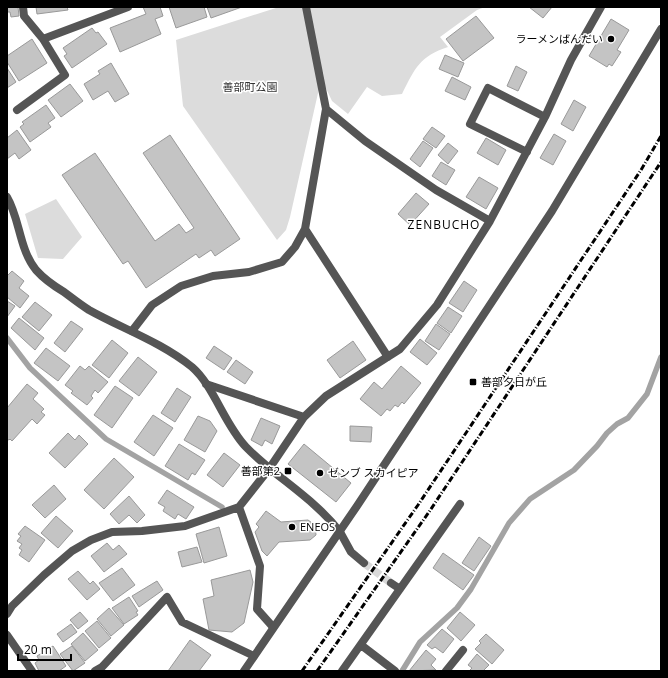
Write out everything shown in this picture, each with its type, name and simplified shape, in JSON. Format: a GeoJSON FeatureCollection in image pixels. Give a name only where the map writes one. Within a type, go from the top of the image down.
{"type":"FeatureCollection","features":[{"type":"Feature","properties":{"kind":"street"},"geometry":{"type":"LineString","coordinates":[[17,110],[66,75],[43,39],[24,16],[23,7]]}},
{"type":"Feature","properties":{"kind":"street"},"geometry":{"type":"LineString","coordinates":[[43,39],[128,7]]}},
{"type":"Feature","properties":{"kind":"street"},"geometry":{"type":"LineString","coordinates":[[132,331],[152,305],[181,286],[213,276],[249,272],[282,262],[306,230],[326,108],[306,7]]}},
{"type":"Feature","properties":{"kind":"street"},"geometry":{"type":"LineString","coordinates":[[7,614],[12,606],[72,551],[91,540],[112,532],[142,531],[185,526],[239,507],[269,469],[304,417],[326,396],[400,349],[437,305],[490,221],[545,117],[571,60],[601,7]]}},
{"type":"Feature","properties":{"kind":"street"},"geometry":{"type":"LineString","coordinates":[[244,671],[340,532],[552,211],[661,30]]}},
{"type":"Feature","properties":{"kind":"street"},"geometry":{"type":"LineString","coordinates":[[527,152],[470,124],[488,88],[545,117]]}},
{"type":"Feature","properties":{"kind":"street"},"geometry":{"type":"LineString","coordinates":[[326,108],[365,141],[436,190],[490,221]]}},
{"type":"Feature","properties":{"kind":"street"},"geometry":{"type":"LineString","coordinates":[[7,197],[22,241],[36,269],[49,282],[89,309],[170,351],[193,368],[206,384],[227,421],[240,440],[269,469],[326,514],[340,532],[351,552],[364,563]]}},
{"type":"Feature","properties":{"kind":"street"},"geometry":{"type":"LineString","coordinates":[[306,230],[388,357]]}},
{"type":"Feature","properties":{"kind":"street"},"geometry":{"type":"LineString","coordinates":[[206,384],[304,417]]}},
{"type":"Feature","properties":{"kind":"street"},"geometry":{"type":"LineString","coordinates":[[342,671],[460,504]]}},
{"type":"Feature","properties":{"kind":"street"},"geometry":{"type":"LineString","coordinates":[[239,507],[260,566],[257,609],[273,627]]}},
{"type":"Feature","properties":{"kind":"street"},"geometry":{"type":"LineString","coordinates":[[391,583],[400,589]]}},
{"type":"Feature","properties":{"kind":"street"},"geometry":{"type":"LineString","coordinates":[[95,671],[102,667],[167,597],[182,622],[254,656]]}},
{"type":"Feature","properties":{"kind":"street"},"geometry":{"type":"LineString","coordinates":[[7,634],[32,671]]}},
{"type":"Feature","properties":{"kind":"street"},"geometry":{"type":"LineString","coordinates":[[361,645],[395,671]]}},
{"type":"Feature","properties":{"kind":"street"},"geometry":{"type":"LineString","coordinates":[[446,671],[463,650]]}},
{"type":"Feature","properties":{"kind":"green space","name":"善部町公園"},"geometry":{"type":"Polygon","coordinates":[[[279,7],[485,7],[477,10],[440,37],[448,47],[431,54],[419,64],[402,94],[382,96],[367,87],[348,114],[332,101],[324,84],[323,71],[290,217],[286,230],[277,240],[183,106],[176,40],[279,7]]]}},
{"type":"Feature","properties":{"kind":"green space"},"geometry":{"type":"Polygon","coordinates":[[[56,199],[82,237],[63,259],[38,258],[25,214],[56,199]]]}},
{"type":"Feature","properties":{"kind":"building"},"geometry":{"type":"Polygon","coordinates":[[[7,7],[18,7],[19,16],[11,17],[10,12],[7,12],[7,7]]]}},
{"type":"Feature","properties":{"kind":"building"},"geometry":{"type":"Polygon","coordinates":[[[36,7],[67,7],[68,10],[37,14],[36,7]]]}},
{"type":"Feature","properties":{"kind":"building"},"geometry":{"type":"Polygon","coordinates":[[[143,7],[160,7],[163,16],[155,19],[161,34],[120,52],[110,28],[146,14],[143,7]]]}},
{"type":"Feature","properties":{"kind":"building"},"geometry":{"type":"Polygon","coordinates":[[[169,7],[204,7],[207,17],[176,28],[169,7]]]}},
{"type":"Feature","properties":{"kind":"building"},"geometry":{"type":"Polygon","coordinates":[[[207,7],[242,7],[211,18],[207,7]]]}},
{"type":"Feature","properties":{"kind":"building"},"geometry":{"type":"Polygon","coordinates":[[[529,7],[552,7],[543,18],[529,7]]]}},
{"type":"Feature","properties":{"kind":"building"},"geometry":{"type":"Polygon","coordinates":[[[476,16],[494,38],[463,61],[446,39],[476,16]]]}},
{"type":"Feature","properties":{"kind":"building"},"geometry":{"type":"Polygon","coordinates":[[[611,19],[629,30],[617,50],[621,52],[612,66],[609,64],[607,67],[589,56],[611,19]]]}},
{"type":"Feature","properties":{"kind":"building"},"geometry":{"type":"Polygon","coordinates":[[[92,28],[96,33],[98,32],[107,44],[72,68],[64,56],[67,54],[63,48],[92,28]]]}},
{"type":"Feature","properties":{"kind":"building"},"geometry":{"type":"Polygon","coordinates":[[[32,39],[47,63],[19,81],[7,62],[7,56],[32,39]]]}},
{"type":"Feature","properties":{"kind":"building"},"geometry":{"type":"Polygon","coordinates":[[[445,55],[464,63],[458,77],[439,69],[445,55]]]}},
{"type":"Feature","properties":{"kind":"building"},"geometry":{"type":"Polygon","coordinates":[[[111,63],[129,94],[115,102],[108,91],[93,100],[84,84],[100,74],[98,71],[111,63]]]}},
{"type":"Feature","properties":{"kind":"building"},"geometry":{"type":"Polygon","coordinates":[[[516,66],[527,72],[518,91],[507,86],[516,66]]]}},
{"type":"Feature","properties":{"kind":"building"},"geometry":{"type":"Polygon","coordinates":[[[7,68],[16,82],[7,88],[7,68]]]}},
{"type":"Feature","properties":{"kind":"building"},"geometry":{"type":"Polygon","coordinates":[[[452,77],[471,87],[465,100],[445,91],[452,77]]]}},
{"type":"Feature","properties":{"kind":"building"},"geometry":{"type":"Polygon","coordinates":[[[70,84],[83,101],[61,117],[48,100],[70,84]]]}},
{"type":"Feature","properties":{"kind":"building"},"geometry":{"type":"Polygon","coordinates":[[[574,100],[586,107],[573,131],[561,124],[574,100]]]}},
{"type":"Feature","properties":{"kind":"building"},"geometry":{"type":"Polygon","coordinates":[[[46,105],[55,118],[48,123],[51,127],[30,142],[20,127],[24,124],[22,122],[46,105]]]}},
{"type":"Feature","properties":{"kind":"building"},"geometry":{"type":"Polygon","coordinates":[[[432,127],[445,136],[436,148],[423,139],[432,127]]]}},
{"type":"Feature","properties":{"kind":"building"},"geometry":{"type":"Polygon","coordinates":[[[17,130],[31,150],[19,159],[15,153],[7,159],[7,138],[17,130]]]}},
{"type":"Feature","properties":{"kind":"building"},"geometry":{"type":"Polygon","coordinates":[[[554,134],[566,141],[553,165],[540,158],[554,134]]]}},
{"type":"Feature","properties":{"kind":"building"},"geometry":{"type":"Polygon","coordinates":[[[170,135],[240,239],[215,256],[211,250],[199,258],[196,254],[146,288],[128,261],[123,264],[62,175],[95,153],[155,241],[179,224],[186,233],[194,228],[143,153],[170,135]]]}},
{"type":"Feature","properties":{"kind":"building"},"geometry":{"type":"Polygon","coordinates":[[[486,138],[506,150],[498,165],[477,153],[486,138]]]}},
{"type":"Feature","properties":{"kind":"building"},"geometry":{"type":"Polygon","coordinates":[[[423,141],[433,148],[420,167],[410,159],[423,141]]]}},
{"type":"Feature","properties":{"kind":"building"},"geometry":{"type":"Polygon","coordinates":[[[448,143],[458,151],[448,164],[438,155],[448,143]]]}},
{"type":"Feature","properties":{"kind":"building"},"geometry":{"type":"Polygon","coordinates":[[[441,162],[455,170],[446,185],[432,176],[441,162]]]}},
{"type":"Feature","properties":{"kind":"building"},"geometry":{"type":"Polygon","coordinates":[[[479,177],[498,188],[486,209],[466,197],[479,177]]]}},
{"type":"Feature","properties":{"kind":"building"},"geometry":{"type":"Polygon","coordinates":[[[416,193],[429,204],[410,225],[398,214],[416,193]]]}},
{"type":"Feature","properties":{"kind":"building"},"geometry":{"type":"Polygon","coordinates":[[[12,271],[24,281],[19,288],[29,296],[20,308],[7,297],[7,276],[12,271]]]}},
{"type":"Feature","properties":{"kind":"building"},"geometry":{"type":"Polygon","coordinates":[[[464,281],[477,290],[463,312],[449,303],[464,281]]]}},
{"type":"Feature","properties":{"kind":"building"},"geometry":{"type":"Polygon","coordinates":[[[7,301],[15,306],[7,317],[7,301]]]}},
{"type":"Feature","properties":{"kind":"building"},"geometry":{"type":"Polygon","coordinates":[[[35,302],[52,315],[39,331],[22,317],[35,302]]]}},
{"type":"Feature","properties":{"kind":"building"},"geometry":{"type":"Polygon","coordinates":[[[448,307],[462,316],[451,333],[437,323],[448,307]]]}},
{"type":"Feature","properties":{"kind":"building"},"geometry":{"type":"Polygon","coordinates":[[[19,318],[44,338],[35,350],[11,328],[19,318]]]}},
{"type":"Feature","properties":{"kind":"building"},"geometry":{"type":"Polygon","coordinates":[[[71,321],[83,329],[65,352],[54,343],[71,321]]]}},
{"type":"Feature","properties":{"kind":"building"},"geometry":{"type":"Polygon","coordinates":[[[436,324],[450,334],[439,350],[425,341],[436,324]]]}},
{"type":"Feature","properties":{"kind":"building"},"geometry":{"type":"Polygon","coordinates":[[[420,339],[437,353],[427,365],[410,352],[420,339]]]}},
{"type":"Feature","properties":{"kind":"building"},"geometry":{"type":"Polygon","coordinates":[[[112,340],[128,353],[109,378],[92,365],[112,340]]]}},
{"type":"Feature","properties":{"kind":"building"},"geometry":{"type":"Polygon","coordinates":[[[353,341],[366,360],[340,378],[327,360],[353,341]]]}},
{"type":"Feature","properties":{"kind":"building"},"geometry":{"type":"Polygon","coordinates":[[[214,346],[232,358],[224,370],[206,358],[214,346]]]}},
{"type":"Feature","properties":{"kind":"building"},"geometry":{"type":"Polygon","coordinates":[[[46,348],[70,366],[58,381],[34,363],[46,348]]]}},
{"type":"Feature","properties":{"kind":"building"},"geometry":{"type":"Polygon","coordinates":[[[138,357],[157,372],[139,396],[119,381],[138,357]]]}},
{"type":"Feature","properties":{"kind":"building"},"geometry":{"type":"Polygon","coordinates":[[[236,360],[253,372],[245,384],[227,372],[236,360]]]}},
{"type":"Feature","properties":{"kind":"building"},"geometry":{"type":"Polygon","coordinates":[[[80,366],[85,370],[89,366],[108,382],[98,393],[95,390],[91,396],[93,398],[87,405],[71,393],[73,391],[65,385],[80,366]]]}},
{"type":"Feature","properties":{"kind":"building"},"geometry":{"type":"Polygon","coordinates":[[[401,366],[421,383],[404,404],[402,402],[398,407],[395,405],[390,411],[387,409],[381,416],[360,399],[374,382],[382,389],[401,366]]]}},
{"type":"Feature","properties":{"kind":"building"},"geometry":{"type":"Polygon","coordinates":[[[27,384],[38,393],[33,399],[44,409],[41,412],[45,415],[37,424],[32,419],[12,441],[7,439],[7,408],[27,384]]]}},
{"type":"Feature","properties":{"kind":"building"},"geometry":{"type":"Polygon","coordinates":[[[115,386],[133,398],[112,428],[94,415],[115,386]]]}},
{"type":"Feature","properties":{"kind":"building"},"geometry":{"type":"Polygon","coordinates":[[[177,388],[191,397],[175,422],[161,413],[177,388]]]}},
{"type":"Feature","properties":{"kind":"building"},"geometry":{"type":"Polygon","coordinates":[[[153,415],[173,428],[154,456],[134,442],[153,415]]]}},
{"type":"Feature","properties":{"kind":"building"},"geometry":{"type":"Polygon","coordinates":[[[198,416],[210,421],[217,431],[205,452],[184,440],[198,416]]]}},
{"type":"Feature","properties":{"kind":"building"},"geometry":{"type":"Polygon","coordinates":[[[261,418],[280,426],[272,444],[265,440],[262,446],[251,440],[261,418]]]}},
{"type":"Feature","properties":{"kind":"building"},"geometry":{"type":"Polygon","coordinates":[[[350,426],[372,427],[371,442],[350,441],[350,426]]]}},
{"type":"Feature","properties":{"kind":"building"},"geometry":{"type":"Polygon","coordinates":[[[68,433],[75,440],[79,435],[88,444],[65,468],[49,453],[68,433]]]}},
{"type":"Feature","properties":{"kind":"building"},"geometry":{"type":"Polygon","coordinates":[[[179,444],[205,460],[195,475],[192,473],[188,480],[165,466],[179,444]]]}},
{"type":"Feature","properties":{"kind":"building","name":"ゼンブ スカイピア"},"geometry":{"type":"Polygon","coordinates":[[[304,444],[351,483],[336,502],[288,464],[304,444]]]}},
{"type":"Feature","properties":{"kind":"building"},"geometry":{"type":"Polygon","coordinates":[[[224,453],[240,465],[223,487],[207,475],[224,453]]]}},
{"type":"Feature","properties":{"kind":"building"},"geometry":{"type":"Polygon","coordinates":[[[114,458],[134,477],[104,509],[84,490],[114,458]]]}},
{"type":"Feature","properties":{"kind":"building"},"geometry":{"type":"Polygon","coordinates":[[[54,485],[66,499],[45,518],[32,505],[54,485]]]}},
{"type":"Feature","properties":{"kind":"building"},"geometry":{"type":"Polygon","coordinates":[[[167,490],[194,507],[186,519],[178,514],[175,519],[163,511],[165,507],[158,503],[167,490]]]}},
{"type":"Feature","properties":{"kind":"building"},"geometry":{"type":"Polygon","coordinates":[[[129,496],[145,515],[137,523],[129,515],[119,524],[110,514],[129,496]]]}},
{"type":"Feature","properties":{"kind":"building"},"geometry":{"type":"Polygon","coordinates":[[[266,511],[281,522],[308,520],[315,525],[316,535],[310,540],[279,542],[267,556],[262,551],[255,532],[259,527],[256,524],[266,511]]]}},
{"type":"Feature","properties":{"kind":"building"},"geometry":{"type":"Polygon","coordinates":[[[56,516],[73,531],[58,548],[41,533],[56,516]]]}},
{"type":"Feature","properties":{"kind":"building"},"geometry":{"type":"Polygon","coordinates":[[[25,526],[45,540],[29,562],[19,555],[22,550],[19,548],[22,544],[17,541],[21,536],[18,534],[25,526]]]}},
{"type":"Feature","properties":{"kind":"building"},"geometry":{"type":"Polygon","coordinates":[[[219,527],[227,556],[204,563],[196,534],[219,527]]]}},
{"type":"Feature","properties":{"kind":"building"},"geometry":{"type":"Polygon","coordinates":[[[479,537],[491,546],[474,571],[462,563],[479,537]]]}},
{"type":"Feature","properties":{"kind":"building"},"geometry":{"type":"Polygon","coordinates":[[[107,543],[113,550],[119,545],[127,554],[104,572],[91,556],[107,543]]]}},
{"type":"Feature","properties":{"kind":"building"},"geometry":{"type":"Polygon","coordinates":[[[197,547],[202,562],[182,567],[178,552],[197,547]]]}},
{"type":"Feature","properties":{"kind":"building"},"geometry":{"type":"Polygon","coordinates":[[[443,553],[474,575],[463,590],[433,568],[443,553]]]}},
{"type":"Feature","properties":{"kind":"building"},"geometry":{"type":"Polygon","coordinates":[[[122,568],[135,585],[113,601],[99,583],[122,568]]]}},
{"type":"Feature","properties":{"kind":"building"},"geometry":{"type":"Polygon","coordinates":[[[250,570],[253,582],[244,623],[232,632],[209,630],[203,599],[214,596],[211,580],[250,570]]]}},
{"type":"Feature","properties":{"kind":"building"},"geometry":{"type":"Polygon","coordinates":[[[78,571],[90,584],[93,581],[100,589],[87,600],[68,579],[78,571]]]}},
{"type":"Feature","properties":{"kind":"building"},"geometry":{"type":"Polygon","coordinates":[[[157,581],[163,590],[139,607],[132,596],[157,581]]]}},
{"type":"Feature","properties":{"kind":"building"},"geometry":{"type":"Polygon","coordinates":[[[129,597],[138,611],[136,612],[138,615],[124,624],[112,608],[129,597]]]}},
{"type":"Feature","properties":{"kind":"building"},"geometry":{"type":"Polygon","coordinates":[[[109,608],[124,625],[111,636],[97,619],[109,608]]]}},
{"type":"Feature","properties":{"kind":"building"},"geometry":{"type":"Polygon","coordinates":[[[80,612],[88,621],[78,629],[70,620],[80,612]]]}},
{"type":"Feature","properties":{"kind":"building"},"geometry":{"type":"Polygon","coordinates":[[[460,612],[475,625],[461,641],[447,628],[460,612]]]}},
{"type":"Feature","properties":{"kind":"building"},"geometry":{"type":"Polygon","coordinates":[[[97,621],[111,638],[99,648],[85,631],[97,621]]]}},
{"type":"Feature","properties":{"kind":"building"},"geometry":{"type":"Polygon","coordinates":[[[71,624],[77,632],[63,642],[57,634],[71,624]]]}},
{"type":"Feature","properties":{"kind":"building"},"geometry":{"type":"Polygon","coordinates":[[[442,629],[454,639],[443,653],[435,647],[432,649],[427,645],[442,629]]]}},
{"type":"Feature","properties":{"kind":"building"},"geometry":{"type":"Polygon","coordinates":[[[83,633],[98,650],[85,661],[71,644],[83,633]]]}},
{"type":"Feature","properties":{"kind":"building"},"geometry":{"type":"Polygon","coordinates":[[[486,634],[504,650],[492,664],[475,649],[481,643],[479,641],[486,634]]]}},
{"type":"Feature","properties":{"kind":"building"},"geometry":{"type":"Polygon","coordinates":[[[190,640],[211,655],[199,671],[168,671],[190,640]]]}},
{"type":"Feature","properties":{"kind":"building"},"geometry":{"type":"Polygon","coordinates":[[[53,646],[66,666],[59,671],[39,671],[35,663],[39,660],[37,656],[53,646]]]}},
{"type":"Feature","properties":{"kind":"building"},"geometry":{"type":"Polygon","coordinates":[[[72,646],[85,663],[73,671],[60,654],[72,646]]]}},
{"type":"Feature","properties":{"kind":"building"},"geometry":{"type":"Polygon","coordinates":[[[426,650],[436,659],[431,665],[436,670],[409,671],[426,650]]]}},
{"type":"Feature","properties":{"kind":"building"},"geometry":{"type":"Polygon","coordinates":[[[477,654],[489,665],[484,670],[486,671],[469,671],[472,668],[468,665],[477,654]]]}},
{"type":"Feature","properties":{"kind":"waterway"},"geometry":{"type":"LineString","coordinates":[[7,338],[30,368],[106,439],[222,507]]}},
{"type":"Feature","properties":{"kind":"waterway"},"geometry":{"type":"LineString","coordinates":[[402,671],[420,642],[457,608],[471,589],[509,523],[530,499],[574,470],[607,433],[617,424],[628,418],[647,394],[661,357]]}},
{"type":"Feature","properties":{"kind":"tunnel"},"geometry":{"type":"LineString","coordinates":[[364,563],[391,583]]}},
{"type":"Feature","properties":{"kind":"railway"},"geometry":{"type":"LineString","coordinates":[[302,671],[418,505],[641,170],[661,136]]}},
{"type":"Feature","properties":{"kind":"railway"},"geometry":{"type":"LineString","coordinates":[[317,671],[429,512],[661,162]]}},
{"type":"Feature","properties":{"kind":"place","name":"ラーメンばんだい"},"geometry":{"type":"Point","coordinates":[611,39]}},
{"type":"Feature","properties":{"kind":"place","name":"善部夕日が丘"},"geometry":{"type":"Point","coordinates":[473,382]}},
{"type":"Feature","properties":{"kind":"place","name":"善部第2"},"geometry":{"type":"Point","coordinates":[288,471]}},
{"type":"Feature","properties":{"kind":"place","name":"ゼンブ スカイピア"},"geometry":{"type":"Point","coordinates":[320,473]}},
{"type":"Feature","properties":{"kind":"place","name":"ENEOS"},"geometry":{"type":"Point","coordinates":[292,527]}},
{"type":"Feature","properties":{"kind":"district","name":"ZENBUCHO"},"geometry":{"type":"Point","coordinates":[444,225]}}]}
